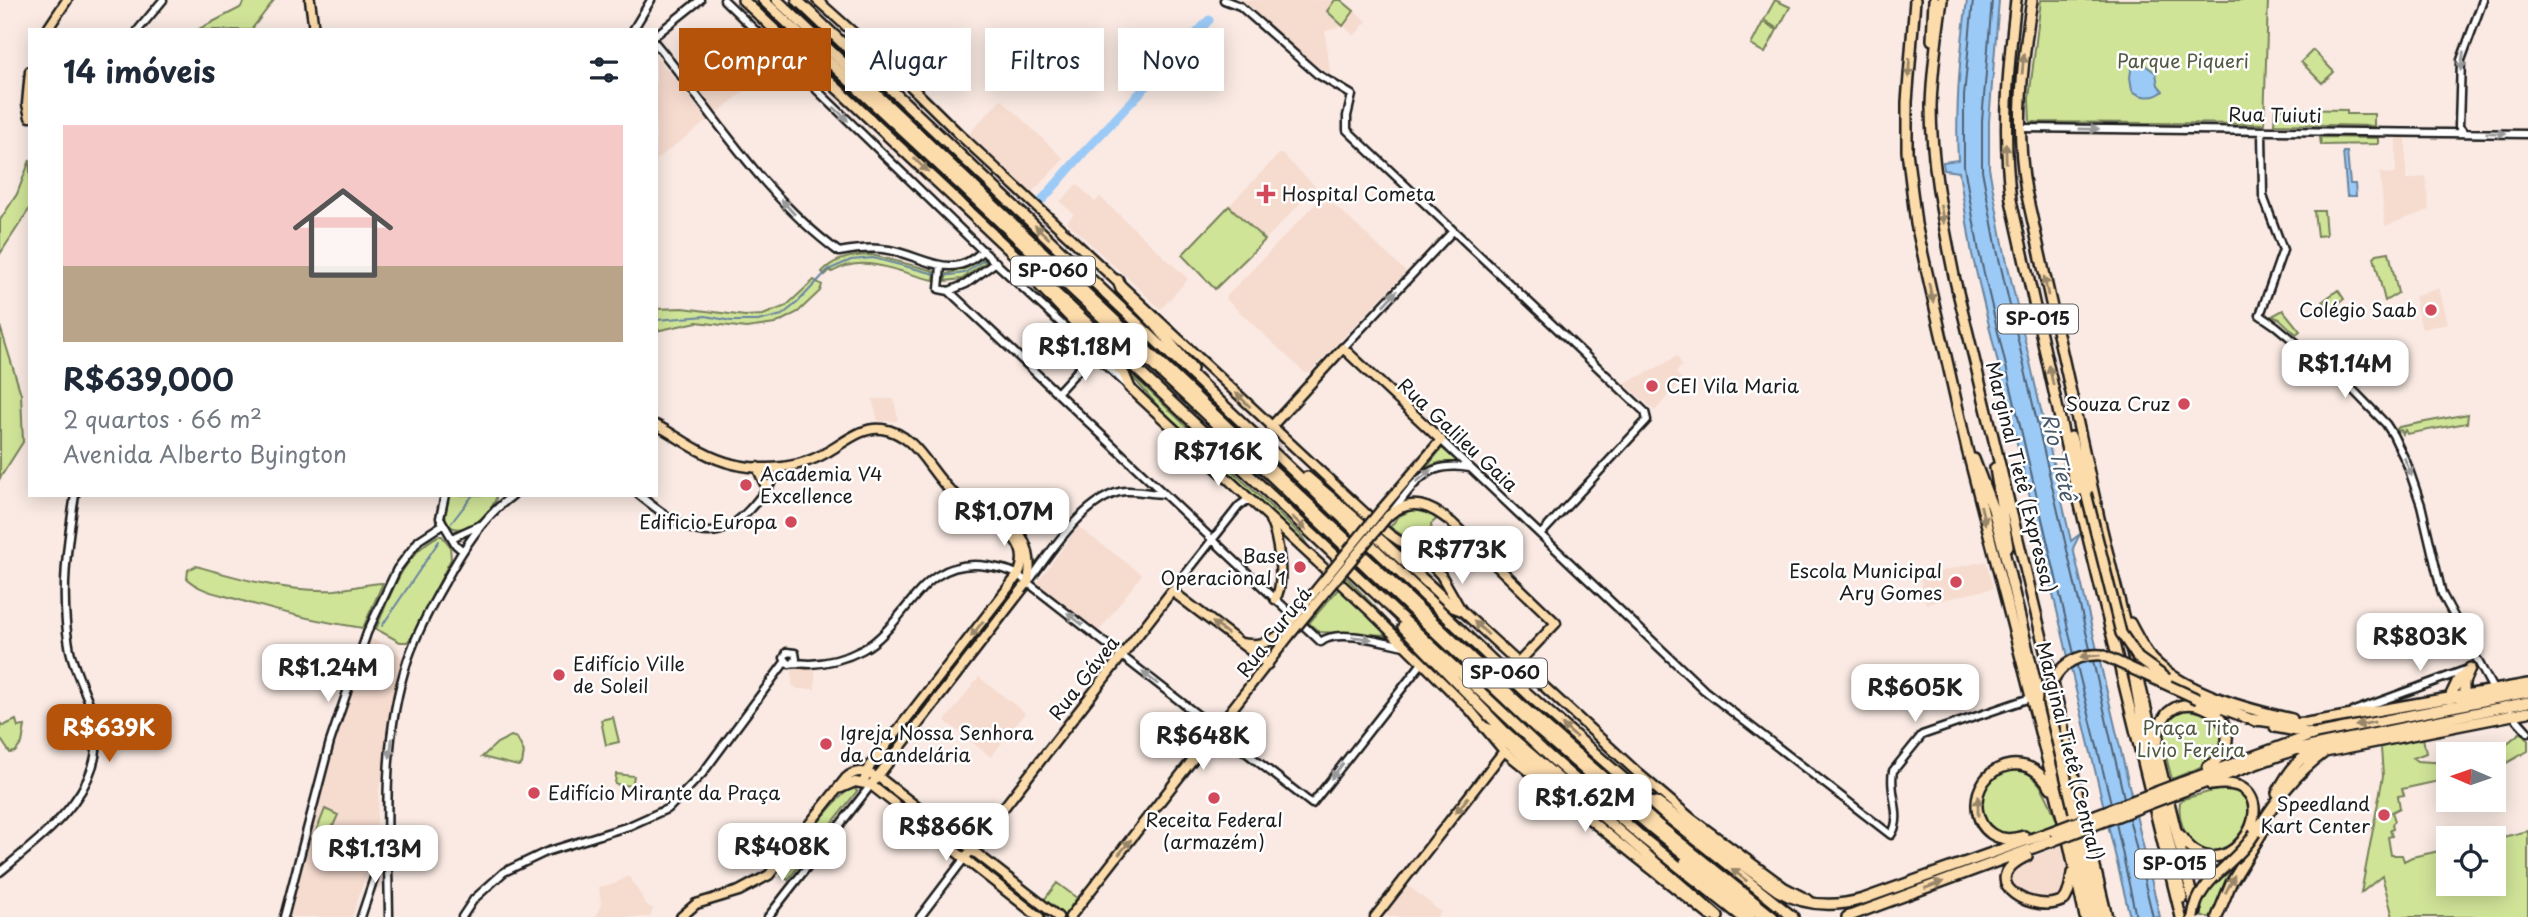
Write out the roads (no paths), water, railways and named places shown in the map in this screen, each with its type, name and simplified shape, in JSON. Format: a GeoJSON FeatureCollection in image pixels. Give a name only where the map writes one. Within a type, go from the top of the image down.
{"type":"FeatureCollection","features":[{"type":"Feature","properties":{"kind":"highway","name":"SP-060"},"geometry":{"type":"LineString","coordinates":[[763,0],[1214,422],[1520,714],[1596,781],[1762,917]]}},
{"type":"Feature","properties":{"kind":"highway","name":"SP-060"},"geometry":{"type":"LineString","coordinates":[[777,0],[1524,708],[1657,824],[1773,917]]}},
{"type":"Feature","properties":{"kind":"highway","name":"SP-060"},"geometry":{"type":"LineString","coordinates":[[797,0],[1530,696],[1718,860],[1793,917]]}},
{"type":"Feature","properties":{"kind":"highway"},"geometry":{"type":"LineString","coordinates":[[1915,0],[1907,157],[1916,224],[1967,449],[2085,917]]}},
{"type":"Feature","properties":{"kind":"highway"},"geometry":{"type":"LineString","coordinates":[[1934,0],[1931,36],[1935,49]]}},
{"type":"Feature","properties":{"kind":"highway","name":"Marginal Tietê (Expressa)"},"geometry":{"type":"LineString","coordinates":[[1942,0],[1931,106],[1940,210],[2108,917]]}},
{"type":"Feature","properties":{"kind":"highway","name":"SP-015"},"geometry":{"type":"LineString","coordinates":[[2016,0],[2006,107],[2006,168],[2016,226],[2071,468],[2182,917]]}},
{"type":"Feature","properties":{"kind":"highway"},"geometry":{"type":"LineString","coordinates":[[2032,0],[2023,61],[2021,128],[2023,173],[2029,211],[2097,506],[2158,748],[2195,917]]}},
{"type":"Feature","properties":{"kind":"highway","name":"SP-060"},"geometry":{"type":"LineString","coordinates":[[744,1],[1567,773],[1651,845],[1742,917]]}},
{"type":"Feature","properties":{"kind":"highway"},"geometry":{"type":"LineString","coordinates":[[1037,273],[1040,286],[1124,374],[1130,388]]}},
{"type":"Feature","properties":{"kind":"highway"},"geometry":{"type":"LineString","coordinates":[[1118,280],[1121,289],[1185,358],[1199,379]]}},
{"type":"Feature","properties":{"kind":"highway"},"geometry":{"type":"LineString","coordinates":[[2061,415],[2086,493],[2118,624],[2138,658],[2198,699],[2247,718],[2284,729],[2315,734]]}},
{"type":"Feature","properties":{"kind":"highway"},"geometry":{"type":"LineString","coordinates":[[1992,435],[2014,593]]}},
{"type":"Feature","properties":{"kind":"highway"},"geometry":{"type":"LineString","coordinates":[[1967,449],[1974,459],[1993,509],[2014,593]]}},
{"type":"Feature","properties":{"kind":"highway"},"geometry":{"type":"LineString","coordinates":[[1290,468],[1316,484],[1453,607],[1461,610]]}},
{"type":"Feature","properties":{"kind":"highway"},"geometry":{"type":"LineString","coordinates":[[1355,576],[1359,584],[1504,731],[1718,917]]}},
{"type":"Feature","properties":{"kind":"highway","name":"Marginal Tietê (Central)"},"geometry":{"type":"LineString","coordinates":[[2014,593],[2092,917]]}},
{"type":"Feature","properties":{"kind":"highway"},"geometry":{"type":"LineString","coordinates":[[2124,614],[2144,649],[2173,676],[2254,710],[2307,723]]}},
{"type":"Feature","properties":{"kind":"highway","name":"SP-015"},"geometry":{"type":"LineString","coordinates":[[2112,632],[2117,640],[2138,720],[2143,728],[2174,858],[2182,917]]}},
{"type":"Feature","properties":{"kind":"highway"},"geometry":{"type":"LineString","coordinates":[[2130,638],[2143,728]]}},
{"type":"Feature","properties":{"kind":"highway","name":"Marginal Tietê (Central)"},"geometry":{"type":"LineString","coordinates":[[2099,917],[2048,703],[2051,685],[2063,666],[2074,659],[2090,654],[2102,655],[2198,699]]}},
{"type":"Feature","properties":{"kind":"highway"},"geometry":{"type":"LineString","coordinates":[[2415,714],[2448,700],[2458,680],[2475,664]]}},
{"type":"Feature","properties":{"kind":"highway"},"geometry":{"type":"LineString","coordinates":[[2466,709],[2464,682],[2475,664]]}},
{"type":"Feature","properties":{"kind":"highway"},"geometry":{"type":"LineString","coordinates":[[2195,917],[2197,898],[2202,890],[2243,851],[2287,786],[2320,756],[2331,750],[2436,729],[2466,709],[2496,694],[2528,684]]}},
{"type":"Feature","properties":{"kind":"highway"},"geometry":{"type":"LineString","coordinates":[[2496,694],[2528,692]]}},
{"type":"Feature","properties":{"kind":"highway"},"geometry":{"type":"LineString","coordinates":[[2247,718],[2286,724],[2307,723],[2448,700],[2466,709]]}},
{"type":"Feature","properties":{"kind":"highway"},"geometry":{"type":"LineString","coordinates":[[2509,710],[2528,702]]}},
{"type":"Feature","properties":{"kind":"highway"},"geometry":{"type":"LineString","coordinates":[[2158,748],[2158,728],[2168,711],[2189,704],[2210,711],[2225,724],[2227,742],[2220,757],[2182,787]]}},
{"type":"Feature","properties":{"kind":"highway"},"geometry":{"type":"LineString","coordinates":[[2202,785],[2294,750],[2413,725],[2466,709]]}},
{"type":"Feature","properties":{"kind":"highway"},"geometry":{"type":"LineString","coordinates":[[2199,774],[2315,734],[2415,714],[2466,709],[2528,712]]}},
{"type":"Feature","properties":{"kind":"highway"},"geometry":{"type":"LineString","coordinates":[[2413,725],[2436,729]]}},
{"type":"Feature","properties":{"kind":"highway"},"geometry":{"type":"LineString","coordinates":[[1484,727],[1494,731],[1600,821],[1624,837]]}},
{"type":"Feature","properties":{"kind":"highway"},"geometry":{"type":"LineString","coordinates":[[2257,830],[2291,768],[2317,749],[2343,739]]}},
{"type":"Feature","properties":{"kind":"highway"},"geometry":{"type":"LineString","coordinates":[[2051,835],[2041,831],[2006,839],[1990,833],[1979,820],[1977,813],[1979,793],[1987,776],[1993,771],[2015,765],[2038,771],[2057,798]]}},
{"type":"Feature","properties":{"kind":"highway"},"geometry":{"type":"LineString","coordinates":[[2217,917],[2236,873],[2300,774]]}},
{"type":"Feature","properties":{"kind":"highway"},"geometry":{"type":"LineString","coordinates":[[1596,781],[1605,795],[1750,917]]}},
{"type":"Feature","properties":{"kind":"highway"},"geometry":{"type":"LineString","coordinates":[[1639,792],[1668,810],[1778,891],[1800,901],[1819,905],[1839,905],[1863,900],[2182,787],[2236,785],[2246,792],[2254,806],[2250,828],[2234,849],[2226,854],[2210,857],[2194,852],[2177,831]]}},
{"type":"Feature","properties":{"kind":"highway"},"geometry":{"type":"LineString","coordinates":[[2012,905],[2005,888],[2009,870],[2015,862],[2047,848],[2051,835]]}},
{"type":"Feature","properties":{"kind":"highway"},"geometry":{"type":"LineString","coordinates":[[1847,917],[2051,835]]}},
{"type":"Feature","properties":{"kind":"highway"},"geometry":{"type":"LineString","coordinates":[[2045,915],[2053,912],[2065,900],[2073,867]]}},
{"type":"Feature","properties":{"kind":"main road"},"geometry":{"type":"LineString","coordinates":[[49,28],[67,0]]}},
{"type":"Feature","properties":{"kind":"main road"},"geometry":{"type":"LineString","coordinates":[[310,0],[314,28]]}},
{"type":"Feature","properties":{"kind":"main road"},"geometry":{"type":"LineString","coordinates":[[817,0],[1118,280],[1271,427],[1389,534],[1421,554],[1441,575],[1461,610],[1518,663],[1692,819],[1784,887],[1819,905]]}},
{"type":"Feature","properties":{"kind":"main road"},"geometry":{"type":"LineString","coordinates":[[1271,427],[1343,348]]}},
{"type":"Feature","properties":{"kind":"main road","name":"Rua Galileu Gaia"},"geometry":{"type":"LineString","coordinates":[[1343,348],[1441,440]]}},
{"type":"Feature","properties":{"kind":"main road"},"geometry":{"type":"LineString","coordinates":[[1130,388],[1265,511],[1422,663],[1504,751],[1711,917]]}},
{"type":"Feature","properties":{"kind":"main road"},"geometry":{"type":"LineString","coordinates":[[658,426],[711,457],[733,464],[757,467],[783,467],[815,458],[864,430],[888,430],[914,444],[941,481],[955,495],[973,509],[1017,531],[1025,543],[1030,561],[1028,582],[877,777],[867,784]]}},
{"type":"Feature","properties":{"kind":"main road","name":"Rua Curuçá"},"geometry":{"type":"LineString","coordinates":[[1070,917],[1268,664],[1286,634],[1386,514],[1441,440]]}},
{"type":"Feature","properties":{"kind":"main road"},"geometry":{"type":"LineString","coordinates":[[757,467],[766,489]]}},
{"type":"Feature","properties":{"kind":"main road"},"geometry":{"type":"LineString","coordinates":[[1386,514],[1411,505],[1434,508],[1556,622],[1518,663]]}},
{"type":"Feature","properties":{"kind":"main road"},"geometry":{"type":"LineString","coordinates":[[1265,511],[1274,529],[1278,547],[1281,588],[1275,599]]}},
{"type":"Feature","properties":{"kind":"main road"},"geometry":{"type":"LineString","coordinates":[[867,784],[867,772],[1016,578],[1023,561],[1021,549],[999,522]]}},
{"type":"Feature","properties":{"kind":"main road"},"geometry":{"type":"LineString","coordinates":[[1172,591],[1268,664]]}},
{"type":"Feature","properties":{"kind":"main road","name":"Rua Gávea"},"geometry":{"type":"LineString","coordinates":[[964,859],[1172,591]]}},
{"type":"Feature","properties":{"kind":"main road","name":"Rua Curuçá"},"geometry":{"type":"LineString","coordinates":[[1239,642],[1252,645],[1269,642],[1286,634]]}},
{"type":"Feature","properties":{"kind":"main road"},"geometry":{"type":"LineString","coordinates":[[1375,917],[1504,751]]}},
{"type":"Feature","properties":{"kind":"main road"},"geometry":{"type":"LineString","coordinates":[[681,917],[696,904],[732,894],[769,875],[852,773],[867,772],[1058,917]]}},
{"type":"Feature","properties":{"kind":"main road"},"geometry":{"type":"LineString","coordinates":[[834,794],[849,783],[867,784],[1039,917]]}},
{"type":"Feature","properties":{"kind":"street"},"geometry":{"type":"LineString","coordinates":[[140,28],[163,0]]}},
{"type":"Feature","properties":{"kind":"street"},"geometry":{"type":"LineString","coordinates":[[634,28],[651,0]]}},
{"type":"Feature","properties":{"kind":"street"},"geometry":{"type":"LineString","coordinates":[[658,33],[700,0]]}},
{"type":"Feature","properties":{"kind":"street"},"geometry":{"type":"LineString","coordinates":[[724,0],[1130,388]]}},
{"type":"Feature","properties":{"kind":"street"},"geometry":{"type":"LineString","coordinates":[[1224,0],[1240,6],[1317,74],[1352,95],[1347,130],[1645,412],[1647,420],[1541,534]]}},
{"type":"Feature","properties":{"kind":"street"},"geometry":{"type":"LineString","coordinates":[[2463,133],[2459,126],[2461,60],[2483,0]]}},
{"type":"Feature","properties":{"kind":"street"},"geometry":{"type":"LineString","coordinates":[[638,22],[642,28]]}},
{"type":"Feature","properties":{"kind":"street"},"geometry":{"type":"LineString","coordinates":[[658,46],[775,192],[798,218],[839,252],[889,250],[941,268],[964,264],[983,250]]}},
{"type":"Feature","properties":{"kind":"street"},"geometry":{"type":"LineString","coordinates":[[2452,133],[2459,126]]}},
{"type":"Feature","properties":{"kind":"street","name":"Rua Tuiuti"},"geometry":{"type":"LineString","coordinates":[[2021,128],[2528,134]]}},
{"type":"Feature","properties":{"kind":"street"},"geometry":{"type":"LineString","coordinates":[[2262,131],[2263,195],[2283,254],[2260,315],[2363,399],[2386,424],[2400,447],[2421,505],[2442,594],[2475,664],[2528,732]]}},
{"type":"Feature","properties":{"kind":"street"},"geometry":{"type":"LineString","coordinates":[[1343,348],[1453,231]]}},
{"type":"Feature","properties":{"kind":"street"},"geometry":{"type":"LineString","coordinates":[[949,291],[967,284],[996,262]]}},
{"type":"Feature","properties":{"kind":"street"},"geometry":{"type":"LineString","coordinates":[[941,268],[939,289],[949,291],[1321,642],[1331,636],[1372,639],[1404,646]]}},
{"type":"Feature","properties":{"kind":"street"},"geometry":{"type":"LineString","coordinates":[[1057,393],[1093,354]]}},
{"type":"Feature","properties":{"kind":"street","name":"Rua Galileu Gaia"},"geometry":{"type":"LineString","coordinates":[[1441,440],[1704,690],[1891,835],[1897,823],[1892,775],[1922,735],[2031,698]]}},
{"type":"Feature","properties":{"kind":"street","name":"Rua Curuçá"},"geometry":{"type":"LineString","coordinates":[[1386,514],[1418,480],[1433,469],[1449,465],[1471,468]]}},
{"type":"Feature","properties":{"kind":"street"},"geometry":{"type":"LineString","coordinates":[[766,489],[772,467]]}},
{"type":"Feature","properties":{"kind":"street"},"geometry":{"type":"LineString","coordinates":[[642,497],[677,523],[696,530],[715,532],[740,520],[783,467]]}},
{"type":"Feature","properties":{"kind":"street"},"geometry":{"type":"LineString","coordinates":[[1140,491],[1152,483]]}},
{"type":"Feature","properties":{"kind":"street"},"geometry":{"type":"LineString","coordinates":[[1028,582],[1079,517],[1096,502],[1109,495],[1140,491],[1164,494]]}},
{"type":"Feature","properties":{"kind":"street"},"geometry":{"type":"LineString","coordinates":[[0,872],[70,807],[86,785],[96,761],[94,720],[69,646],[65,612],[66,558],[75,497]]}},
{"type":"Feature","properties":{"kind":"street"},"geometry":{"type":"LineString","coordinates":[[284,917],[330,742],[367,633],[397,569],[419,540],[441,522],[445,497]]}},
{"type":"Feature","properties":{"kind":"street"},"geometry":{"type":"LineString","coordinates":[[388,917],[389,755],[408,657],[455,563],[482,525],[511,497]]}},
{"type":"Feature","properties":{"kind":"street","name":"Rua Gávea"},"geometry":{"type":"LineString","coordinates":[[1172,591],[1238,506],[1246,501],[1254,501]]}},
{"type":"Feature","properties":{"kind":"street"},"geometry":{"type":"LineString","coordinates":[[441,522],[465,548]]}},
{"type":"Feature","properties":{"kind":"street"},"geometry":{"type":"LineString","coordinates":[[453,535],[482,525]]}},
{"type":"Feature","properties":{"kind":"street"},"geometry":{"type":"LineString","coordinates":[[453,535],[456,545],[455,563]]}},
{"type":"Feature","properties":{"kind":"street"},"geometry":{"type":"LineString","coordinates":[[456,545],[465,548]]}},
{"type":"Feature","properties":{"kind":"street"},"geometry":{"type":"LineString","coordinates":[[785,662],[830,662],[868,647],[887,629],[916,593],[944,572],[972,565],[1004,569],[1016,578],[1028,582],[1312,804],[1422,663]]}},
{"type":"Feature","properties":{"kind":"street"},"geometry":{"type":"LineString","coordinates":[[462,917],[474,899],[504,872],[546,852],[629,826],[669,808],[702,774],[785,662],[784,656],[791,651],[796,657],[794,662]]}},
{"type":"Feature","properties":{"kind":"street"},"geometry":{"type":"LineString","coordinates":[[2339,716],[2475,664]]}},
{"type":"Feature","properties":{"kind":"street"},"geometry":{"type":"LineString","coordinates":[[768,917],[856,804],[867,784]]}},
{"type":"Feature","properties":{"kind":"street"},"geometry":{"type":"LineString","coordinates":[[361,917],[376,872],[387,853]]}},
{"type":"Feature","properties":{"kind":"street","name":"Rua Gávea"},"geometry":{"type":"LineString","coordinates":[[920,917],[964,859]]}},
{"type":"Feature","properties":{"kind":"water","name":"Rio Tietê"},"geometry":{"type":"Polygon","coordinates":[[[1967,0],[1999,0],[1989,121],[1989,168],[2004,249],[2071,541],[2080,534],[2073,548],[2160,917],[2130,917],[1972,254],[1959,172],[1944,170],[1943,162],[1958,160],[1959,80],[1967,0]]]}},
{"type":"Feature","properties":{"kind":"water"},"geometry":{"type":"Polygon","coordinates":[[[2138,55],[2145,65],[2156,73],[2158,85],[2163,91],[2160,94],[2139,95],[2132,90],[2130,77],[2133,58],[2138,55]]]}},
{"type":"Feature","properties":{"kind":"water"},"geometry":{"type":"Polygon","coordinates":[[[2343,152],[2347,152],[2350,184],[2355,184],[2356,196],[2347,196],[2343,152]]]}},
{"type":"Feature","properties":{"kind":"waterway"},"geometry":{"type":"LineString","coordinates":[[1043,199],[1209,20]]}},
{"type":"Feature","properties":{"kind":"waterway"},"geometry":{"type":"LineString","coordinates":[[658,320],[706,316],[731,321],[758,321],[782,315],[828,270],[851,260],[873,258],[939,275]]}},
{"type":"Feature","properties":{"kind":"waterway"},"geometry":{"type":"LineString","coordinates":[[944,276],[965,273],[984,260]]}},
{"type":"Feature","properties":{"kind":"waterway"},"geometry":{"type":"LineString","coordinates":[[452,522],[471,497]]}},
{"type":"Feature","properties":{"kind":"waterway"},"geometry":{"type":"LineString","coordinates":[[382,626],[439,541]]}},
{"type":"Feature","properties":{"kind":"place","name":"Hospital Cometa"},"geometry":{"type":"Point","coordinates":[1266,194]}},
{"type":"Feature","properties":{"kind":"place","name":"Colégio Saab"},"geometry":{"type":"Point","coordinates":[2431,310]}},
{"type":"Feature","properties":{"kind":"place","name":"CEI Vila Maria"},"geometry":{"type":"Point","coordinates":[1652,386]}},
{"type":"Feature","properties":{"kind":"place","name":"Souza Cruz"},"geometry":{"type":"Point","coordinates":[2184,404]}},
{"type":"Feature","properties":{"kind":"place","name":"Academia V4 Excellence"},"geometry":{"type":"Point","coordinates":[746,485]}},
{"type":"Feature","properties":{"kind":"place","name":"Edificio Europa"},"geometry":{"type":"Point","coordinates":[791,522]}},
{"type":"Feature","properties":{"kind":"place","name":"Base Operacional 1"},"geometry":{"type":"Point","coordinates":[1300,567]}},
{"type":"Feature","properties":{"kind":"place","name":"Escola Municipal Ary Gomes"},"geometry":{"type":"Point","coordinates":[1956,582]}},
{"type":"Feature","properties":{"kind":"place","name":"Edifício Ville de Soleil"},"geometry":{"type":"Point","coordinates":[559,675]}},
{"type":"Feature","properties":{"kind":"place","name":"Igreja Nossa Senhora da Candelária"},"geometry":{"type":"Point","coordinates":[826,744]}},
{"type":"Feature","properties":{"kind":"place","name":"Edifício Mirante da Praça"},"geometry":{"type":"Point","coordinates":[534,793]}},
{"type":"Feature","properties":{"kind":"place","name":"Receita Federal (armazém)"},"geometry":{"type":"Point","coordinates":[1214,798]}},
{"type":"Feature","properties":{"kind":"place","name":"Speedland Kart Center"},"geometry":{"type":"Point","coordinates":[2384,815]}},
{"type":"Feature","properties":{"kind":"park label","name":"Parque Piqueri"},"geometry":{"type":"Point","coordinates":[2183,61]}},
{"type":"Feature","properties":{"kind":"park label","name":"Praça Tito Livio Fereira"},"geometry":{"type":"Point","coordinates":[2191,739]}}]}
